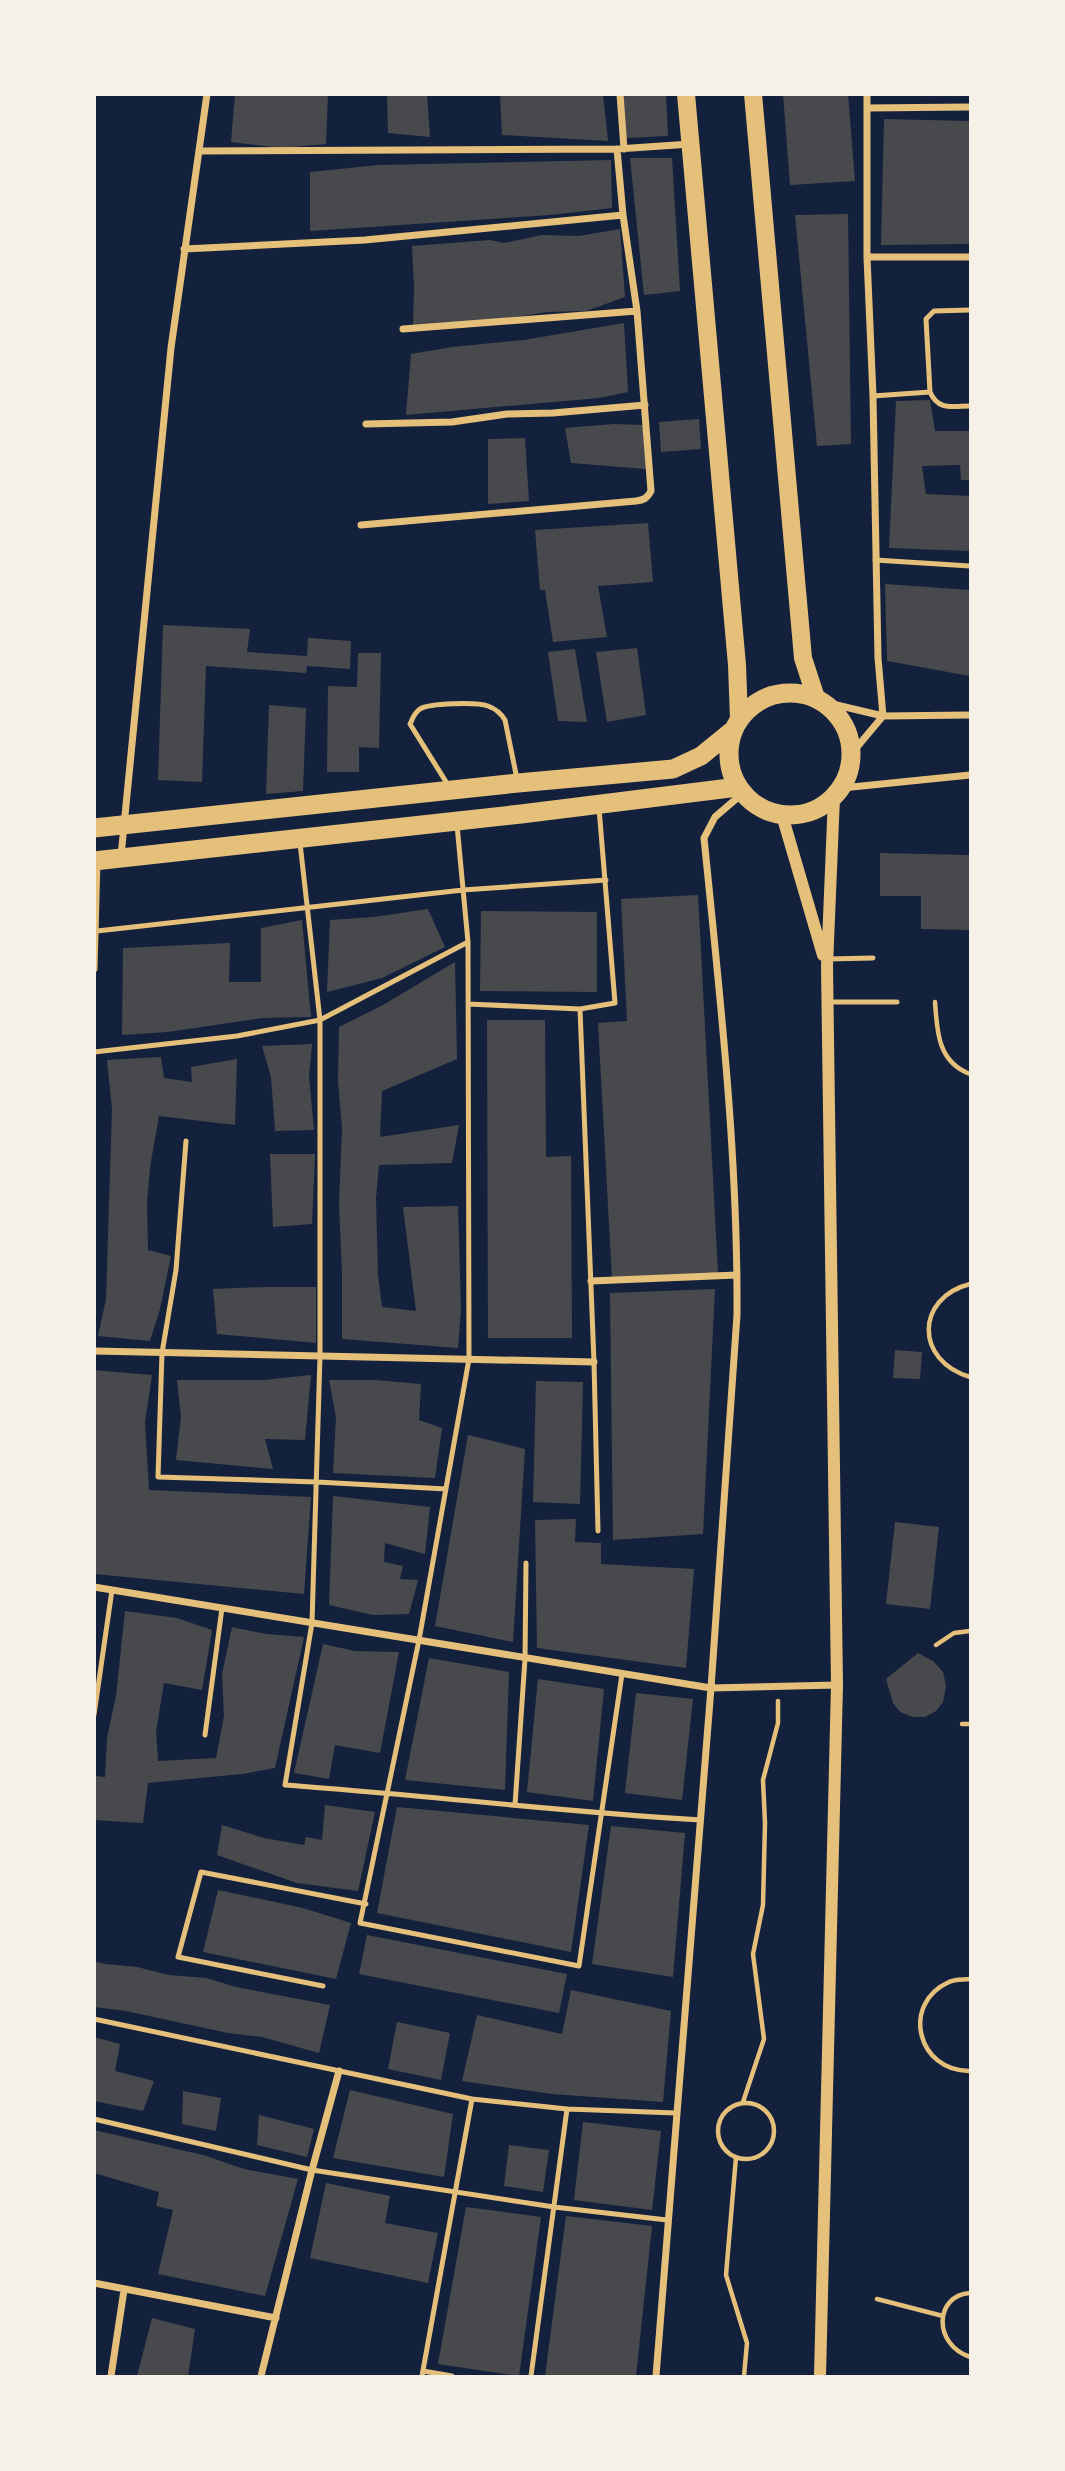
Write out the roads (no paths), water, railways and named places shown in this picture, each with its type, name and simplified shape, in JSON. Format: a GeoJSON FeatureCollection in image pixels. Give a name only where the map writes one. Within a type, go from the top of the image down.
{"type":"FeatureCollection","features":[{"type":"Feature","properties":{"kind":"highway"},"geometry":{"type":"LineString","coordinates":[[94,828],[518,782],[673,769],[701,756],[760,700],[773,694],[794,692],[820,700],[841,719],[847,729],[852,753],[850,771],[838,792],[804,814],[782,815],[760,807],[740,790],[729,759],[736,725]]}},
{"type":"Feature","properties":{"kind":"highway"},"geometry":{"type":"LineString","coordinates":[[518,782],[521,814]]}},
{"type":"Feature","properties":{"kind":"highway"},"geometry":{"type":"LineString","coordinates":[[451,790],[456,820]]}},
{"type":"Feature","properties":{"kind":"highway"},"geometry":{"type":"LineString","coordinates":[[96,861],[740,790]]}},
{"type":"Feature","properties":{"kind":"main road"},"geometry":{"type":"LineString","coordinates":[[686,94],[737,665],[736,725]]}},
{"type":"Feature","properties":{"kind":"main road"},"geometry":{"type":"LineString","coordinates":[[752,94],[803,658],[820,700]]}},
{"type":"Feature","properties":{"kind":"street"},"geometry":{"type":"LineString","coordinates":[[121,857],[171,348],[208,94]]}},
{"type":"Feature","properties":{"kind":"street"},"geometry":{"type":"LineString","coordinates":[[361,525],[646,499],[650,491],[645,405],[637,311],[623,215],[620,94]]}},
{"type":"Feature","properties":{"kind":"street"},"geometry":{"type":"LineString","coordinates":[[852,753],[883,716],[878,658],[873,396],[867,257],[867,94]]}},
{"type":"Feature","properties":{"kind":"street"},"geometry":{"type":"LineString","coordinates":[[867,108],[971,107]]}},
{"type":"Feature","properties":{"kind":"street"},"geometry":{"type":"LineString","coordinates":[[199,151],[621,149],[692,144]]}},
{"type":"Feature","properties":{"kind":"street"},"geometry":{"type":"LineString","coordinates":[[184,249],[365,240],[623,215]]}},
{"type":"Feature","properties":{"kind":"street"},"geometry":{"type":"LineString","coordinates":[[867,257],[971,257]]}},
{"type":"Feature","properties":{"kind":"street"},"geometry":{"type":"LineString","coordinates":[[403,329],[637,311]]}},
{"type":"Feature","properties":{"kind":"street"},"geometry":{"type":"LineString","coordinates":[[366,424],[452,422],[506,414],[554,413],[645,405]]}},
{"type":"Feature","properties":{"kind":"street"},"geometry":{"type":"LineString","coordinates":[[820,700],[883,716],[971,715]]}},
{"type":"Feature","properties":{"kind":"street"},"geometry":{"type":"LineString","coordinates":[[820,2376],[837,1685],[827,962],[838,792],[971,775]]}},
{"type":"Feature","properties":{"kind":"street"},"geometry":{"type":"LineString","coordinates":[[656,2376],[701,1820],[737,1315],[729,1088],[704,838],[715,817],[740,790]]}},
{"type":"Feature","properties":{"kind":"street"},"geometry":{"type":"LineString","coordinates":[[782,815],[827,962]]}},
{"type":"Feature","properties":{"kind":"street"},"geometry":{"type":"LineString","coordinates":[[94,969],[97,931],[96,861]]}},
{"type":"Feature","properties":{"kind":"street"},"geometry":{"type":"LineString","coordinates":[[591,1281],[737,1275]]}},
{"type":"Feature","properties":{"kind":"street"},"geometry":{"type":"LineString","coordinates":[[94,1352],[594,1362]]}},
{"type":"Feature","properties":{"kind":"street"},"geometry":{"type":"LineString","coordinates":[[94,1587],[711,1688],[837,1685]]}},
{"type":"Feature","properties":{"kind":"street"},"geometry":{"type":"LineString","coordinates":[[261,2376],[339,2071]]}},
{"type":"Feature","properties":{"kind":"street"},"geometry":{"type":"LineString","coordinates":[[94,2283],[275,2318]]}},
{"type":"Feature","properties":{"kind":"street"},"geometry":{"type":"LineString","coordinates":[[111,2376],[124,2290]]}},
{"type":"Feature","properties":{"kind":"lane"},"geometry":{"type":"LineString","coordinates":[[971,310],[934,311],[926,318],[930,392],[933,399],[943,407],[971,405]]}},
{"type":"Feature","properties":{"kind":"lane"},"geometry":{"type":"LineString","coordinates":[[873,396],[930,392]]}},
{"type":"Feature","properties":{"kind":"lane"},"geometry":{"type":"LineString","coordinates":[[875,560],[971,566]]}},
{"type":"Feature","properties":{"kind":"lane"},"geometry":{"type":"LineString","coordinates":[[451,790],[410,724],[415,713],[422,707],[486,705],[502,713],[518,782]]}},
{"type":"Feature","properties":{"kind":"lane"},"geometry":{"type":"LineString","coordinates":[[468,1004],[580,1010],[615,1003],[599,804]]}},
{"type":"Feature","properties":{"kind":"lane"},"geometry":{"type":"LineString","coordinates":[[456,820],[468,943],[469,1359],[419,1640],[360,1923],[579,1966],[622,1674]]}},
{"type":"Feature","properties":{"kind":"lane"},"geometry":{"type":"LineString","coordinates":[[299,837],[320,1020],[320,1356],[312,1623],[285,1784],[602,1815],[701,1820]]}},
{"type":"Feature","properties":{"kind":"lane"},"geometry":{"type":"LineString","coordinates":[[97,931],[463,890],[606,880]]}},
{"type":"Feature","properties":{"kind":"lane"},"geometry":{"type":"LineString","coordinates":[[94,1052],[237,1035],[320,1020],[468,943]]}},
{"type":"Feature","properties":{"kind":"lane"},"geometry":{"type":"LineString","coordinates":[[827,962],[873,958]]}},
{"type":"Feature","properties":{"kind":"lane"},"geometry":{"type":"LineString","coordinates":[[827,1002],[897,1002]]}},
{"type":"Feature","properties":{"kind":"lane"},"geometry":{"type":"LineString","coordinates":[[580,1010],[598,1531]]}},
{"type":"Feature","properties":{"kind":"lane"},"geometry":{"type":"LineString","coordinates":[[186,1141],[176,1270],[162,1353],[158,1477],[446,1489]]}},
{"type":"Feature","properties":{"kind":"lane"},"geometry":{"type":"LineString","coordinates":[[514,1805],[525,1659],[526,1563]]}},
{"type":"Feature","properties":{"kind":"lane"},"geometry":{"type":"LineString","coordinates":[[94,1715],[112,1590]]}},
{"type":"Feature","properties":{"kind":"lane"},"geometry":{"type":"LineString","coordinates":[[205,1735],[222,1608]]}},
{"type":"Feature","properties":{"kind":"lane"},"geometry":{"type":"LineString","coordinates":[[323,1986],[178,1957],[201,1872],[366,1904]]}},
{"type":"Feature","properties":{"kind":"lane"},"geometry":{"type":"LineString","coordinates":[[94,2019],[472,2099],[567,2109],[676,2113]]}},
{"type":"Feature","properties":{"kind":"lane"},"geometry":{"type":"LineString","coordinates":[[452,2376],[423,2374],[472,2099]]}},
{"type":"Feature","properties":{"kind":"lane"},"geometry":{"type":"LineString","coordinates":[[531,2376],[567,2109]]}},
{"type":"Feature","properties":{"kind":"lane"},"geometry":{"type":"LineString","coordinates":[[94,2119],[312,2171],[554,2207],[667,2220]]}}]}
